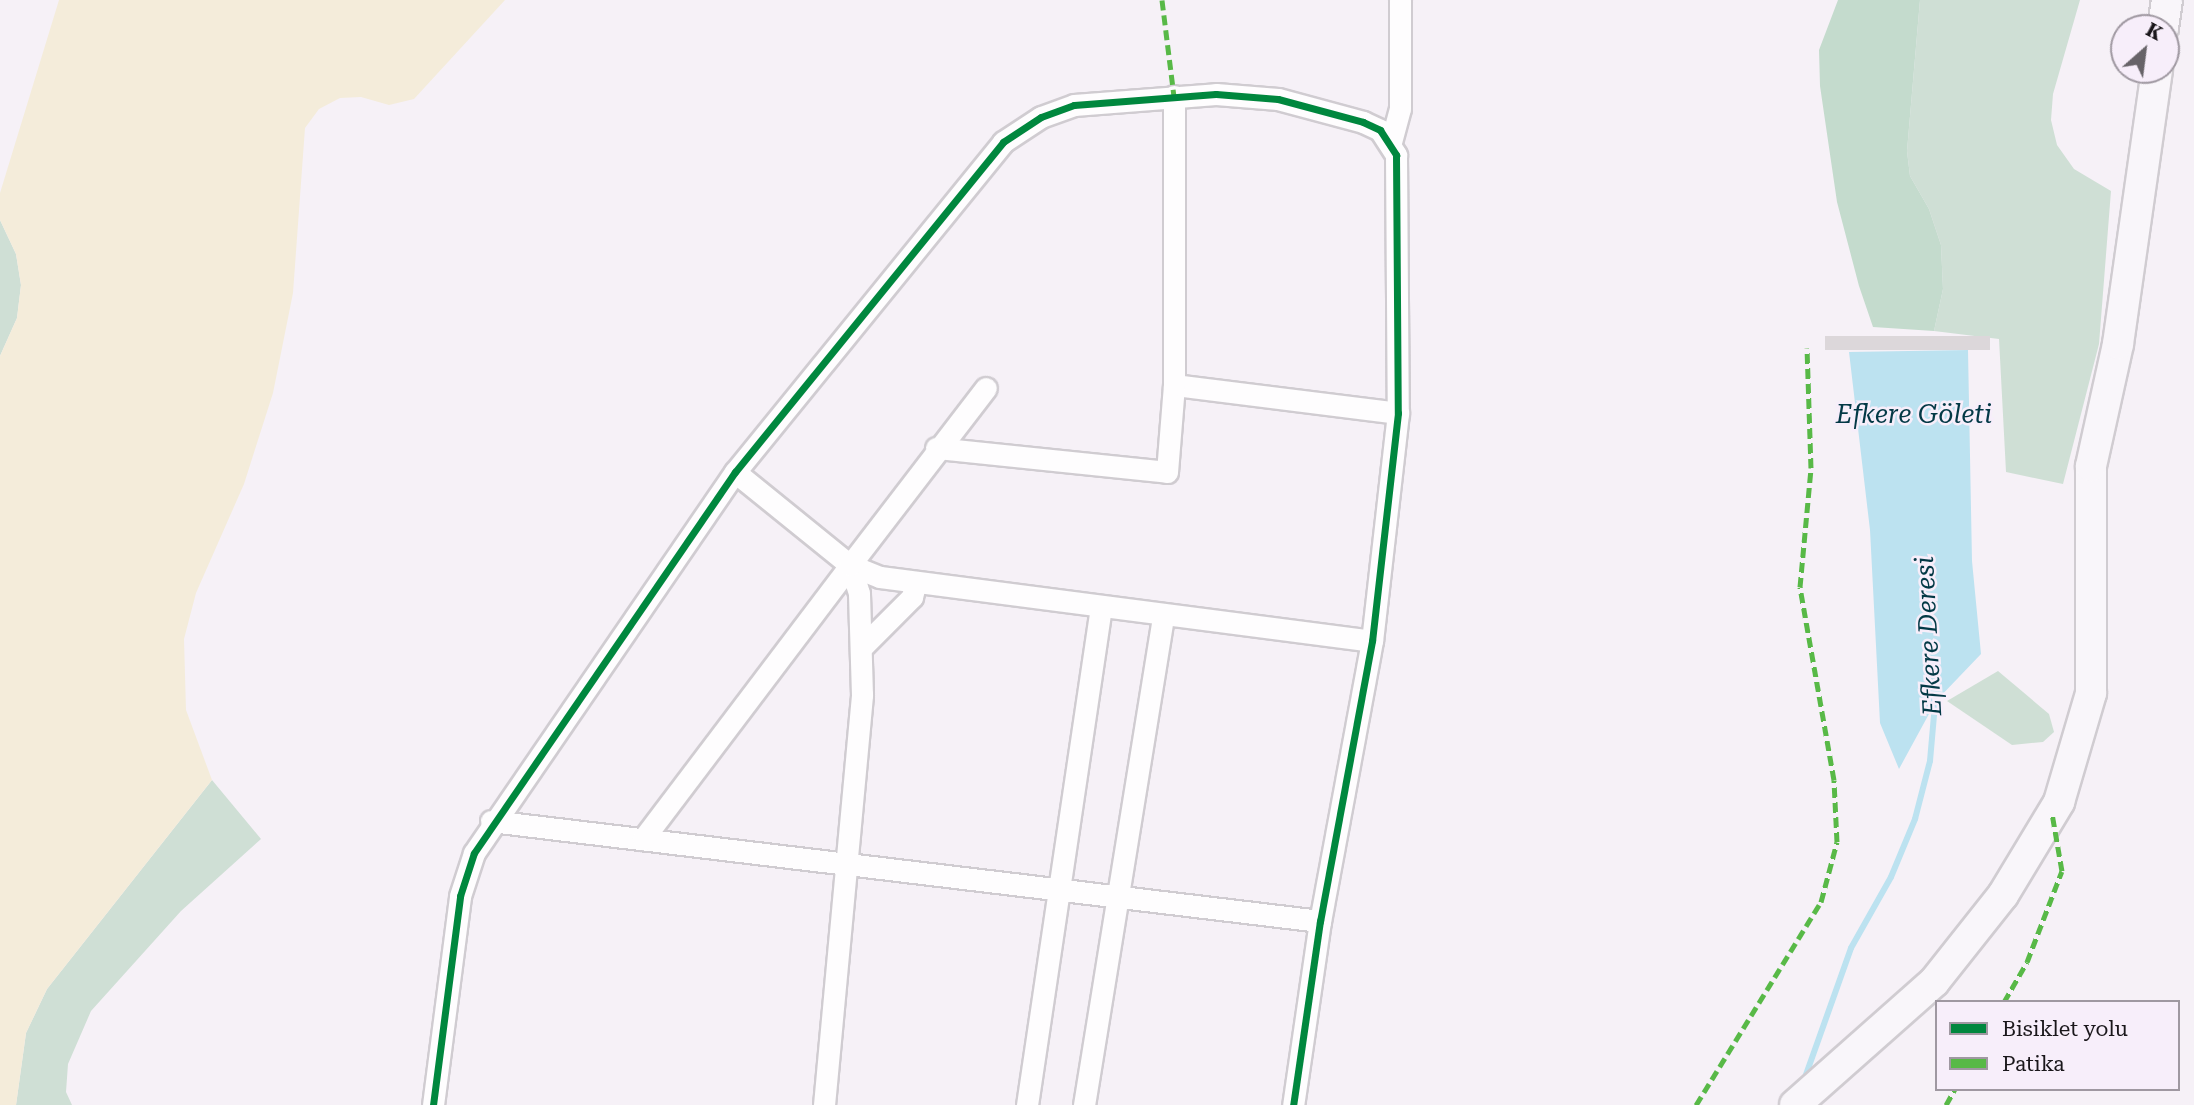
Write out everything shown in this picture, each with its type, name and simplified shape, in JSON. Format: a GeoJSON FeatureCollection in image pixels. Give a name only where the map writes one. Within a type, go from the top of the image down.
{"type":"FeatureCollection","features":[{"type":"Feature","properties":{"kind":"street"},"geometry":{"type":"LineString","coordinates":[[1293,1105],[1320,920],[1372,640],[1398,413],[1396,164],[1391,142],[1401,108],[1399,0]]}},
{"type":"Feature","properties":{"kind":"street"},"geometry":{"type":"LineString","coordinates":[[1795,1105],[1934,982],[2003,895],[2059,802],[2091,693],[2091,466],[2118,344],[2155,84]]}},
{"type":"Feature","properties":{"kind":"street"},"geometry":{"type":"LineString","coordinates":[[433,1105],[460,896],[491,821],[735,472],[1003,142],[1041,117],[1074,105],[1174,96],[1247,96],[1314,107],[1380,130],[1391,142]]}},
{"type":"Feature","properties":{"kind":"street"},"geometry":{"type":"LineString","coordinates":[[936,448],[1167,472],[1174,385],[1174,96]]}},
{"type":"Feature","properties":{"kind":"street"},"geometry":{"type":"LineString","coordinates":[[1174,385],[1398,413]]}},
{"type":"Feature","properties":{"kind":"street"},"geometry":{"type":"LineString","coordinates":[[643,839],[936,448],[986,388]]}},
{"type":"Feature","properties":{"kind":"street"},"geometry":{"type":"LineString","coordinates":[[735,472],[850,565],[915,585],[1372,640]]}},
{"type":"Feature","properties":{"kind":"street"},"geometry":{"type":"LineString","coordinates":[[824,1105],[864,645],[850,565]]}},
{"type":"Feature","properties":{"kind":"street"},"geometry":{"type":"LineString","coordinates":[[864,645],[912,597],[915,585]]}},
{"type":"Feature","properties":{"kind":"street"},"geometry":{"type":"LineString","coordinates":[[1027,1105],[1101,607]]}},
{"type":"Feature","properties":{"kind":"street"},"geometry":{"type":"LineString","coordinates":[[1084,1105],[1163,616]]}},
{"type":"Feature","properties":{"kind":"street"},"geometry":{"type":"LineString","coordinates":[[491,821],[1320,920]]}},
{"type":"Feature","properties":{"kind":"shaded area"},"geometry":{"type":"Polygon","coordinates":[[[1920,0],[2080,0],[2053,94],[2051,120],[2057,145],[2074,169],[2111,191],[2099,344],[2063,484],[2006,472],[1999,339],[1934,331],[1943,289],[1941,245],[1929,209],[1910,176],[1907,151],[1920,0]]]}},
{"type":"Feature","properties":{"kind":"shaded area"},"geometry":{"type":"Polygon","coordinates":[[[0,220],[16,254],[21,285],[17,318],[0,356],[0,220]]]}},
{"type":"Feature","properties":{"kind":"shaded area"},"geometry":{"type":"Polygon","coordinates":[[[1998,671],[2049,714],[2054,732],[2043,742],[2012,745],[1947,701],[1998,671]]]}},
{"type":"Feature","properties":{"kind":"shaded area"},"geometry":{"type":"Polygon","coordinates":[[[212,780],[261,839],[181,911],[91,1011],[68,1064],[66,1092],[72,1105],[16,1105],[26,1033],[47,989],[212,780]]]}},
{"type":"Feature","properties":{"kind":"green space"},"geometry":{"type":"Polygon","coordinates":[[[1838,0],[1920,0],[1907,151],[1910,176],[1929,209],[1941,245],[1943,289],[1934,331],[1873,327],[1859,286],[1837,202],[1820,86],[1819,50],[1838,0]]]}},
{"type":"Feature","properties":{"kind":"sand"},"geometry":{"type":"Polygon","coordinates":[[[59,0],[505,0],[414,99],[389,105],[361,97],[340,98],[319,109],[305,128],[293,293],[273,393],[244,484],[196,593],[184,639],[186,710],[212,780],[47,989],[26,1033],[16,1105],[0,1105],[0,356],[17,318],[21,285],[16,254],[0,220],[0,193],[59,0]]]}},
{"type":"Feature","properties":{"kind":"water","name":"Efkere Göleti"},"geometry":{"type":"Polygon","coordinates":[[[1968,350],[1972,561],[1981,654],[1936,701],[1899,769],[1880,723],[1870,530],[1849,352],[1968,350]]]}},
{"type":"Feature","properties":{"kind":"building"},"geometry":{"type":"Polygon","coordinates":[[[1825,336],[1990,336],[1990,350],[1825,350],[1825,336]]]}},
{"type":"Feature","properties":{"kind":"waterway","name":"Efkere Deresi"},"geometry":{"type":"LineString","coordinates":[[1803,1083],[1851,948],[1891,877],[1915,819],[1930,761],[1936,693]]}},
{"type":"Feature","properties":{"kind":"marked path"},"geometry":{"type":"LineString","coordinates":[[1162,0],[1174,96]]}},
{"type":"Feature","properties":{"kind":"marked path"},"geometry":{"type":"LineString","coordinates":[[1696,1105],[1821,902],[1837,842],[1834,780],[1800,587],[1811,468],[1807,348]]}},
{"type":"Feature","properties":{"kind":"marked path"},"geometry":{"type":"LineString","coordinates":[[2005,1000],[2027,962],[2062,871],[2052,813]]}},
{"type":"Feature","properties":{"kind":"marked path"},"geometry":{"type":"LineString","coordinates":[[1946,1105],[1954,1091]]}},
{"type":"Feature","properties":{"kind":"cycle path"},"geometry":{"type":"LineString","coordinates":[[433,1105],[460,896],[474,853],[735,472],[1003,142],[1041,117],[1074,105],[1216,94],[1278,99],[1363,122],[1380,130],[1396,155],[1398,413],[1372,641],[1320,921],[1293,1105]]}}]}
